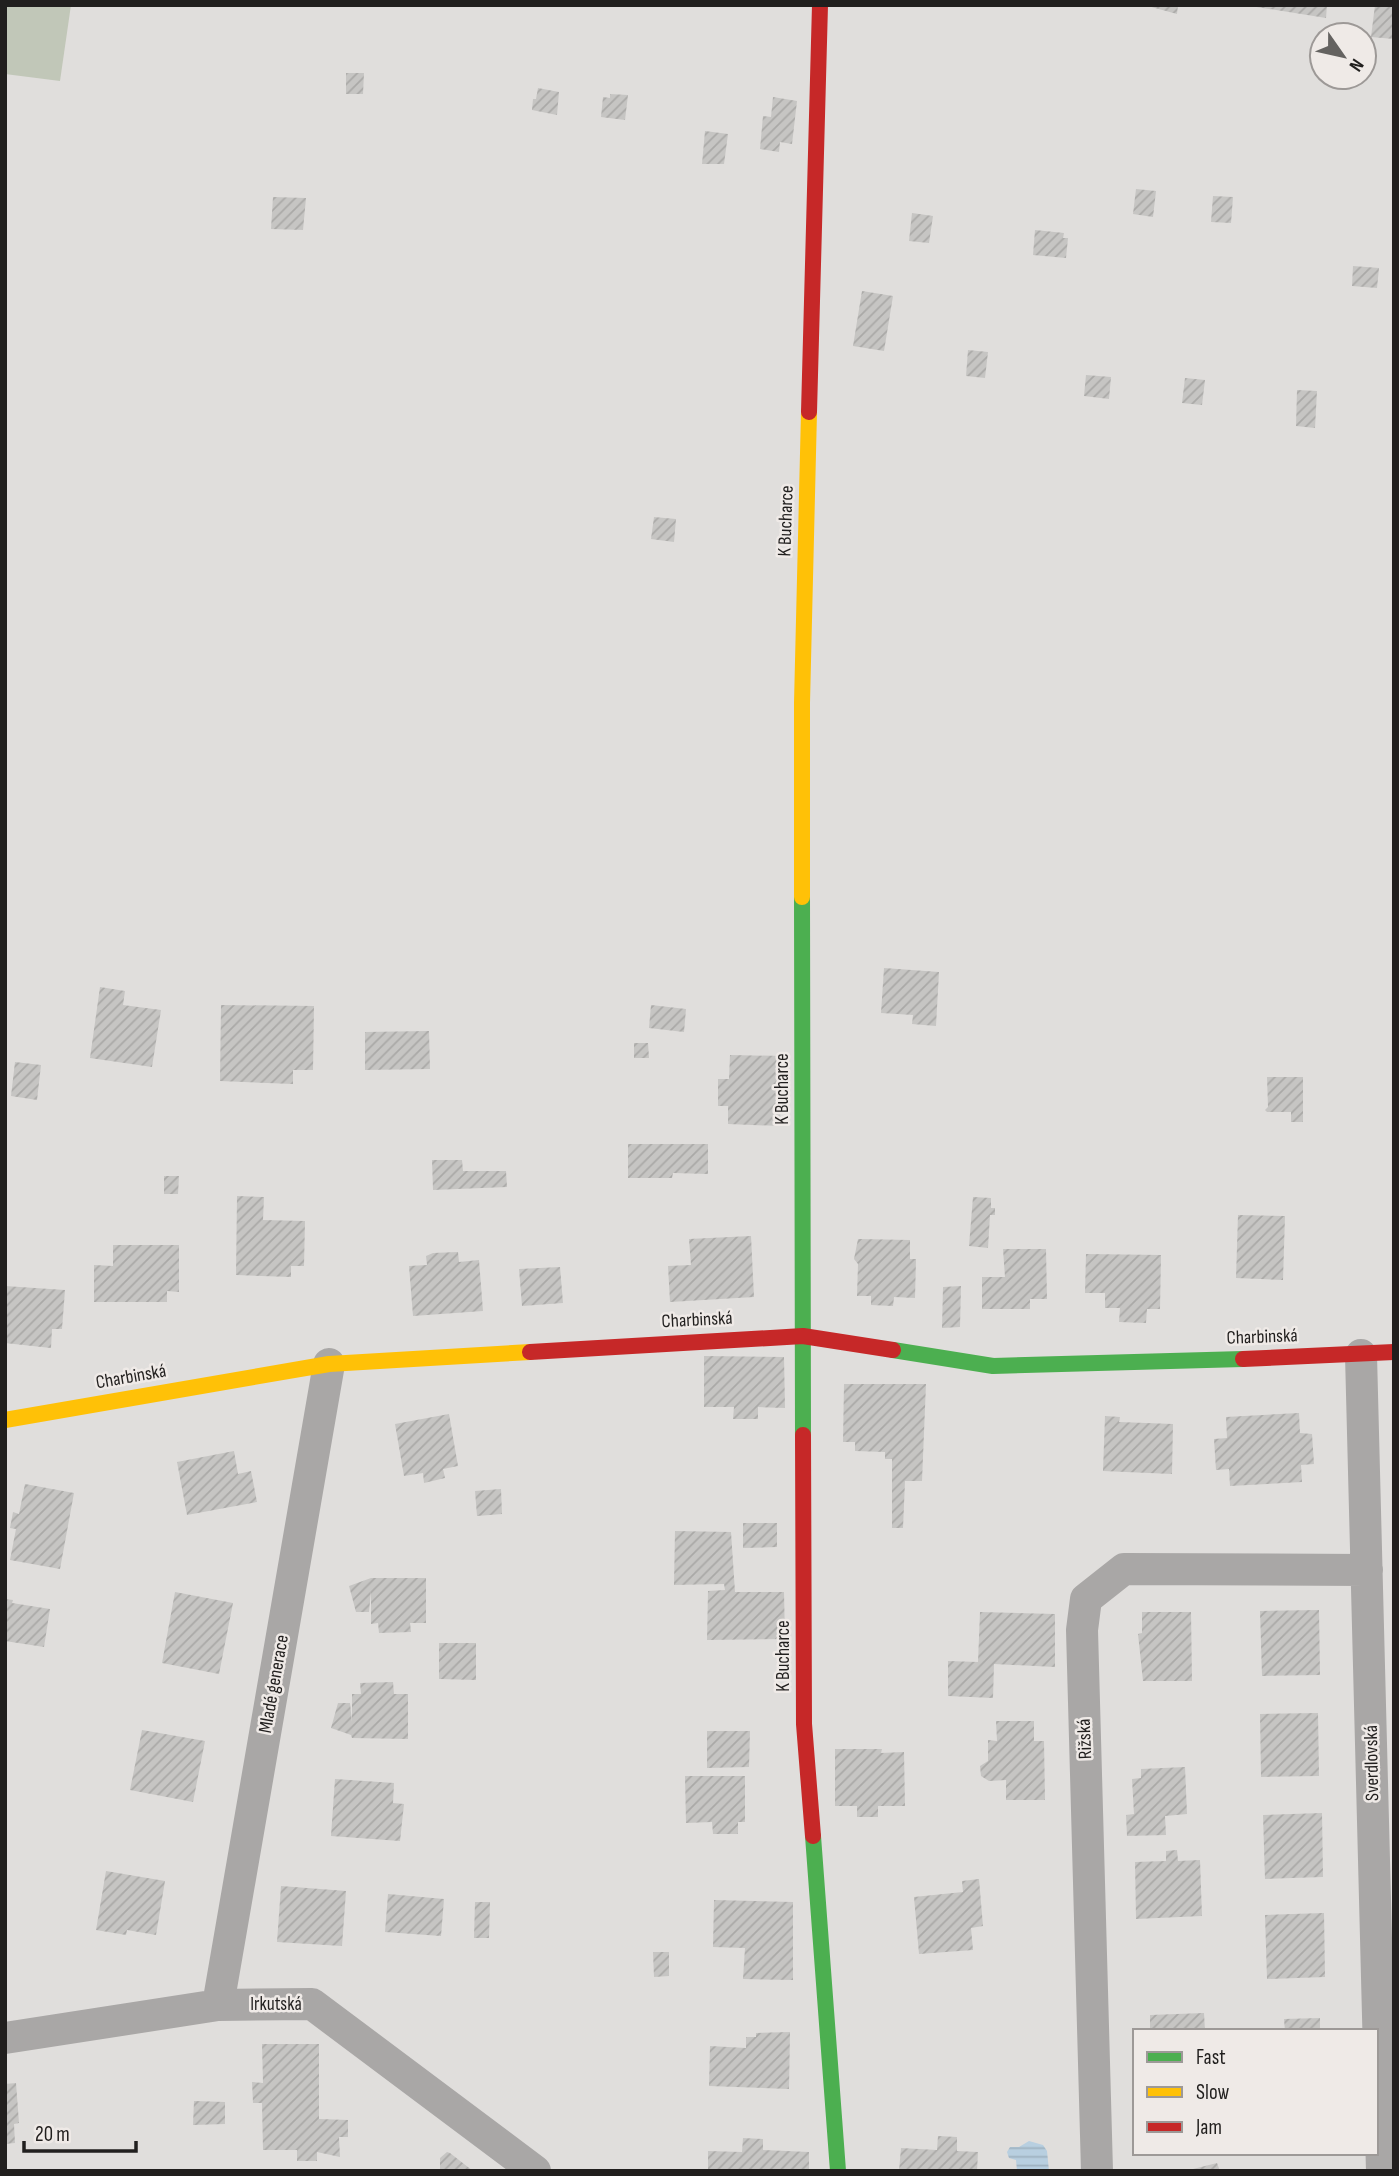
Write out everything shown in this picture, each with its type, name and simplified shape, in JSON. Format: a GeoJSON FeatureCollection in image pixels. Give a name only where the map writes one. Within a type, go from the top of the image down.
{"type":"FeatureCollection","features":[{"type":"Feature","properties":{"kind":"street","name":"K Bucharce"},"geometry":{"type":"LineString","coordinates":[[820,5],[802,703],[804,1724],[838,2171]]}},
{"type":"Feature","properties":{"kind":"street","name":"Charbinská"},"geometry":{"type":"LineString","coordinates":[[5,1420],[330,1364],[803,1336],[993,1366],[1394,1352]]}},
{"type":"Feature","properties":{"kind":"street","name":"Sverdlovská"},"geometry":{"type":"LineString","coordinates":[[1361,1355],[1382,2171]]}},
{"type":"Feature","properties":{"kind":"street","name":"Mladé generace"},"geometry":{"type":"LineString","coordinates":[[218,2005],[330,1364]]}},
{"type":"Feature","properties":{"kind":"street","name":"Rižská"},"geometry":{"type":"LineString","coordinates":[[1097,2171],[1082,1630],[1086,1599],[1124,1569],[1367,1570]]}},
{"type":"Feature","properties":{"kind":"street","name":"Irkutská"},"geometry":{"type":"LineString","coordinates":[[5,2038],[218,2005],[312,2004],[535,2171]]}},
{"type":"Feature","properties":{"kind":"green space"},"geometry":{"type":"Polygon","coordinates":[[[5,5],[71,5],[60,81],[5,74],[5,5]]]}},
{"type":"Feature","properties":{"kind":"water"},"geometry":{"type":"Polygon","coordinates":[[[1029,2141],[1043,2145],[1047,2151],[1049,2171],[1017,2171],[1016,2160],[1009,2158],[1007,2152],[1010,2147],[1019,2147],[1029,2141]]]}},
{"type":"Feature","properties":{"kind":"building"},"geometry":{"type":"Polygon","coordinates":[[[1144,5],[1178,5],[1177,14],[1144,5]]]}},
{"type":"Feature","properties":{"kind":"building"},"geometry":{"type":"Polygon","coordinates":[[[1244,5],[1327,5],[1326,18],[1244,5]]]}},
{"type":"Feature","properties":{"kind":"building"},"geometry":{"type":"Polygon","coordinates":[[[1375,5],[1394,5],[1394,39],[1378,38],[1378,21],[1373,21],[1375,5]]]}},
{"type":"Feature","properties":{"kind":"building"},"geometry":{"type":"Polygon","coordinates":[[[346,73],[364,73],[363,94],[346,94],[346,73]]]}},
{"type":"Feature","properties":{"kind":"building"},"geometry":{"type":"Polygon","coordinates":[[[538,88],[559,92],[557,115],[532,110],[538,88]]]}},
{"type":"Feature","properties":{"kind":"building"},"geometry":{"type":"Polygon","coordinates":[[[610,94],[628,95],[625,120],[601,117],[603,97],[610,98],[610,94]]]}},
{"type":"Feature","properties":{"kind":"building"},"geometry":{"type":"Polygon","coordinates":[[[773,97],[797,101],[792,144],[780,142],[779,152],[760,149],[763,116],[771,117],[773,97]]]}},
{"type":"Feature","properties":{"kind":"building"},"geometry":{"type":"Polygon","coordinates":[[[705,131],[728,134],[724,164],[702,164],[705,131]]]}},
{"type":"Feature","properties":{"kind":"building"},"geometry":{"type":"Polygon","coordinates":[[[1136,189],[1156,191],[1153,217],[1133,214],[1136,189]]]}},
{"type":"Feature","properties":{"kind":"building"},"geometry":{"type":"Polygon","coordinates":[[[1213,196],[1233,197],[1231,223],[1211,222],[1213,196]]]}},
{"type":"Feature","properties":{"kind":"building"},"geometry":{"type":"Polygon","coordinates":[[[273,197],[306,198],[303,230],[271,229],[273,197]]]}},
{"type":"Feature","properties":{"kind":"building"},"geometry":{"type":"Polygon","coordinates":[[[912,213],[933,216],[929,243],[909,241],[912,213]]]}},
{"type":"Feature","properties":{"kind":"building"},"geometry":{"type":"Polygon","coordinates":[[[1035,230],[1064,233],[1063,238],[1068,238],[1066,258],[1033,255],[1035,230]]]}},
{"type":"Feature","properties":{"kind":"building"},"geometry":{"type":"Polygon","coordinates":[[[1353,266],[1379,268],[1377,288],[1352,286],[1353,266]]]}},
{"type":"Feature","properties":{"kind":"building"},"geometry":{"type":"Polygon","coordinates":[[[862,291],[893,296],[884,351],[853,346],[862,291]]]}},
{"type":"Feature","properties":{"kind":"building"},"geometry":{"type":"Polygon","coordinates":[[[968,350],[988,352],[985,378],[966,376],[968,350]]]}},
{"type":"Feature","properties":{"kind":"building"},"geometry":{"type":"Polygon","coordinates":[[[1086,375],[1111,377],[1109,399],[1084,396],[1086,375]]]}},
{"type":"Feature","properties":{"kind":"building"},"geometry":{"type":"Polygon","coordinates":[[[1185,378],[1205,380],[1202,405],[1182,403],[1185,378]]]}},
{"type":"Feature","properties":{"kind":"building"},"geometry":{"type":"Polygon","coordinates":[[[1297,390],[1317,391],[1315,428],[1296,426],[1297,390]]]}},
{"type":"Feature","properties":{"kind":"building"},"geometry":{"type":"Polygon","coordinates":[[[654,517],[676,519],[674,542],[651,539],[654,517]]]}},
{"type":"Feature","properties":{"kind":"building"},"geometry":{"type":"Polygon","coordinates":[[[884,968],[939,972],[936,1026],[912,1024],[913,1015],[881,1013],[884,968]]]}},
{"type":"Feature","properties":{"kind":"building"},"geometry":{"type":"Polygon","coordinates":[[[100,987],[125,991],[123,1005],[161,1010],[152,1067],[90,1058],[100,987]]]}},
{"type":"Feature","properties":{"kind":"building"},"geometry":{"type":"Polygon","coordinates":[[[221,1005],[314,1006],[313,1070],[293,1070],[293,1084],[220,1081],[221,1005]]]}},
{"type":"Feature","properties":{"kind":"building"},"geometry":{"type":"Polygon","coordinates":[[[651,1005],[686,1009],[684,1032],[649,1028],[651,1005]]]}},
{"type":"Feature","properties":{"kind":"building"},"geometry":{"type":"Polygon","coordinates":[[[429,1031],[430,1069],[365,1070],[365,1032],[429,1031]]]}},
{"type":"Feature","properties":{"kind":"building"},"geometry":{"type":"Polygon","coordinates":[[[634,1043],[648,1043],[649,1058],[634,1058],[634,1043]]]}},
{"type":"Feature","properties":{"kind":"building"},"geometry":{"type":"Polygon","coordinates":[[[730,1055],[782,1056],[780,1126],[728,1124],[728,1106],[718,1106],[718,1079],[729,1079],[730,1055]]]}},
{"type":"Feature","properties":{"kind":"building"},"geometry":{"type":"Polygon","coordinates":[[[15,1062],[41,1065],[37,1100],[11,1096],[15,1062]]]}},
{"type":"Feature","properties":{"kind":"building"},"geometry":{"type":"Polygon","coordinates":[[[1267,1077],[1303,1077],[1303,1122],[1291,1122],[1291,1112],[1265,1110],[1268,1107],[1267,1077]]]}},
{"type":"Feature","properties":{"kind":"building"},"geometry":{"type":"Polygon","coordinates":[[[628,1144],[708,1144],[708,1174],[673,1173],[672,1178],[628,1178],[628,1144]]]}},
{"type":"Feature","properties":{"kind":"building"},"geometry":{"type":"Polygon","coordinates":[[[432,1160],[462,1160],[463,1171],[506,1171],[507,1187],[433,1190],[432,1160]]]}},
{"type":"Feature","properties":{"kind":"building"},"geometry":{"type":"Polygon","coordinates":[[[164,1176],[179,1176],[178,1194],[164,1194],[164,1176]]]}},
{"type":"Feature","properties":{"kind":"building"},"geometry":{"type":"Polygon","coordinates":[[[237,1196],[264,1197],[263,1220],[305,1221],[304,1266],[291,1266],[291,1277],[236,1275],[237,1196]]]}},
{"type":"Feature","properties":{"kind":"building"},"geometry":{"type":"Polygon","coordinates":[[[973,1197],[991,1198],[991,1208],[995,1208],[995,1215],[990,1215],[988,1248],[969,1246],[973,1197]]]}},
{"type":"Feature","properties":{"kind":"building"},"geometry":{"type":"Polygon","coordinates":[[[1238,1215],[1285,1216],[1283,1280],[1236,1278],[1238,1215]]]}},
{"type":"Feature","properties":{"kind":"building"},"geometry":{"type":"Polygon","coordinates":[[[751,1236],[754,1297],[670,1302],[668,1266],[691,1265],[689,1239],[751,1236]]]}},
{"type":"Feature","properties":{"kind":"building"},"geometry":{"type":"Polygon","coordinates":[[[858,1239],[910,1240],[910,1259],[916,1259],[915,1298],[894,1297],[893,1306],[871,1305],[871,1296],[857,1296],[858,1264],[854,1259],[858,1239]]]}},
{"type":"Feature","properties":{"kind":"building"},"geometry":{"type":"Polygon","coordinates":[[[113,1245],[179,1245],[179,1292],[167,1291],[167,1302],[94,1302],[94,1265],[113,1266],[113,1245]]]}},
{"type":"Feature","properties":{"kind":"building"},"geometry":{"type":"Polygon","coordinates":[[[1003,1249],[1046,1249],[1047,1299],[1030,1299],[1030,1309],[982,1309],[982,1277],[1005,1277],[1003,1249]]]}},
{"type":"Feature","properties":{"kind":"building"},"geometry":{"type":"Polygon","coordinates":[[[458,1252],[459,1262],[479,1260],[483,1311],[413,1316],[409,1266],[427,1265],[426,1256],[433,1253],[458,1252]]]}},
{"type":"Feature","properties":{"kind":"building"},"geometry":{"type":"Polygon","coordinates":[[[1086,1254],[1161,1255],[1160,1309],[1147,1309],[1146,1323],[1119,1322],[1120,1308],[1105,1308],[1105,1293],[1085,1293],[1086,1254]]]}},
{"type":"Feature","properties":{"kind":"building"},"geometry":{"type":"Polygon","coordinates":[[[560,1267],[563,1303],[522,1306],[519,1269],[560,1267]]]}},
{"type":"Feature","properties":{"kind":"building"},"geometry":{"type":"Polygon","coordinates":[[[5,1286],[65,1290],[62,1329],[52,1329],[51,1348],[5,1343],[5,1286]]]}},
{"type":"Feature","properties":{"kind":"building"},"geometry":{"type":"Polygon","coordinates":[[[961,1286],[960,1327],[942,1328],[943,1287],[961,1286]]]}},
{"type":"Feature","properties":{"kind":"building"},"geometry":{"type":"Polygon","coordinates":[[[704,1356],[784,1357],[785,1408],[758,1407],[758,1419],[733,1419],[734,1407],[704,1407],[704,1356]]]}},
{"type":"Feature","properties":{"kind":"building"},"geometry":{"type":"Polygon","coordinates":[[[844,1384],[926,1384],[922,1481],[905,1481],[903,1528],[892,1528],[892,1459],[885,1459],[885,1452],[855,1451],[855,1442],[843,1442],[844,1384]]]}},
{"type":"Feature","properties":{"kind":"building"},"geometry":{"type":"Polygon","coordinates":[[[1299,1413],[1300,1433],[1312,1434],[1314,1464],[1301,1465],[1302,1482],[1230,1486],[1229,1469],[1216,1470],[1214,1439],[1227,1438],[1226,1417],[1299,1413]]]}},
{"type":"Feature","properties":{"kind":"building"},"geometry":{"type":"Polygon","coordinates":[[[449,1414],[458,1466],[443,1469],[445,1478],[424,1483],[423,1473],[404,1476],[395,1424],[449,1414]]]}},
{"type":"Feature","properties":{"kind":"building"},"geometry":{"type":"Polygon","coordinates":[[[1105,1416],[1120,1417],[1119,1422],[1173,1424],[1172,1474],[1103,1471],[1105,1416]]]}},
{"type":"Feature","properties":{"kind":"building"},"geometry":{"type":"Polygon","coordinates":[[[234,1451],[238,1474],[251,1471],[257,1502],[187,1515],[177,1462],[234,1451]]]}},
{"type":"Feature","properties":{"kind":"building"},"geometry":{"type":"Polygon","coordinates":[[[25,1484],[74,1493],[60,1569],[10,1560],[16,1529],[10,1528],[13,1512],[19,1514],[25,1484]]]}},
{"type":"Feature","properties":{"kind":"building"},"geometry":{"type":"Polygon","coordinates":[[[501,1489],[502,1514],[477,1516],[475,1491],[501,1489]]]}},
{"type":"Feature","properties":{"kind":"building"},"geometry":{"type":"Polygon","coordinates":[[[743,1523],[777,1523],[777,1547],[743,1548],[743,1523]]]}},
{"type":"Feature","properties":{"kind":"building"},"geometry":{"type":"Polygon","coordinates":[[[675,1531],[731,1532],[735,1592],[784,1592],[785,1639],[707,1640],[708,1591],[725,1590],[724,1584],[674,1585],[675,1531]]]}},
{"type":"Feature","properties":{"kind":"building"},"geometry":{"type":"Polygon","coordinates":[[[371,1578],[426,1578],[426,1623],[410,1623],[411,1632],[379,1633],[378,1623],[371,1624],[371,1591],[369,1612],[356,1612],[349,1586],[371,1578]]]}},
{"type":"Feature","properties":{"kind":"building"},"geometry":{"type":"Polygon","coordinates":[[[175,1592],[233,1603],[219,1674],[162,1663],[175,1592]]]}},
{"type":"Feature","properties":{"kind":"building"},"geometry":{"type":"Polygon","coordinates":[[[5,1599],[13,1600],[12,1603],[50,1609],[44,1647],[5,1641],[5,1599]]]}},
{"type":"Feature","properties":{"kind":"building"},"geometry":{"type":"Polygon","coordinates":[[[1319,1610],[1320,1675],[1262,1676],[1260,1611],[1319,1610]]]}},
{"type":"Feature","properties":{"kind":"building"},"geometry":{"type":"Polygon","coordinates":[[[980,1612],[1055,1614],[1055,1667],[994,1664],[993,1698],[948,1696],[948,1661],[978,1662],[980,1612]]]}},
{"type":"Feature","properties":{"kind":"building"},"geometry":{"type":"Polygon","coordinates":[[[1142,1612],[1191,1612],[1192,1681],[1143,1681],[1138,1634],[1142,1633],[1142,1612]]]}},
{"type":"Feature","properties":{"kind":"building"},"geometry":{"type":"Polygon","coordinates":[[[439,1643],[476,1643],[476,1680],[439,1679],[439,1643]]]}},
{"type":"Feature","properties":{"kind":"building"},"geometry":{"type":"Polygon","coordinates":[[[393,1682],[394,1694],[408,1694],[408,1739],[352,1738],[351,1735],[331,1728],[338,1703],[350,1703],[352,1722],[352,1694],[361,1694],[360,1683],[393,1682]]]}},
{"type":"Feature","properties":{"kind":"building"},"geometry":{"type":"Polygon","coordinates":[[[1318,1713],[1319,1776],[1261,1777],[1260,1714],[1318,1713]]]}},
{"type":"Feature","properties":{"kind":"building"},"geometry":{"type":"Polygon","coordinates":[[[996,1721],[1034,1721],[1034,1741],[1044,1741],[1045,1800],[1006,1800],[1006,1780],[989,1781],[981,1776],[980,1766],[988,1761],[988,1740],[997,1741],[996,1721]]]}},
{"type":"Feature","properties":{"kind":"building"},"geometry":{"type":"Polygon","coordinates":[[[142,1730],[205,1741],[193,1802],[130,1790],[142,1730]]]}},
{"type":"Feature","properties":{"kind":"building"},"geometry":{"type":"Polygon","coordinates":[[[707,1731],[750,1731],[749,1767],[707,1768],[707,1731]]]}},
{"type":"Feature","properties":{"kind":"building"},"geometry":{"type":"Polygon","coordinates":[[[835,1749],[904,1752],[905,1806],[878,1806],[878,1817],[857,1817],[857,1806],[835,1806],[835,1749]]]}},
{"type":"Feature","properties":{"kind":"building"},"geometry":{"type":"Polygon","coordinates":[[[1185,1767],[1187,1814],[1165,1816],[1166,1835],[1127,1836],[1126,1815],[1134,1814],[1132,1779],[1141,1778],[1141,1769],[1185,1767]]]}},
{"type":"Feature","properties":{"kind":"building"},"geometry":{"type":"Polygon","coordinates":[[[685,1776],[745,1776],[745,1822],[738,1822],[738,1834],[713,1834],[712,1822],[686,1823],[685,1776]]]}},
{"type":"Feature","properties":{"kind":"building"},"geometry":{"type":"Polygon","coordinates":[[[335,1779],[394,1783],[393,1803],[404,1804],[400,1841],[331,1836],[335,1779]]]}},
{"type":"Feature","properties":{"kind":"building"},"geometry":{"type":"Polygon","coordinates":[[[1322,1813],[1323,1877],[1265,1879],[1263,1815],[1322,1813]]]}},
{"type":"Feature","properties":{"kind":"building"},"geometry":{"type":"Polygon","coordinates":[[[1177,1850],[1178,1861],[1200,1860],[1202,1916],[1136,1919],[1135,1862],[1166,1861],[1166,1851],[1177,1850]]]}},
{"type":"Feature","properties":{"kind":"building"},"geometry":{"type":"Polygon","coordinates":[[[106,1871],[165,1881],[156,1935],[127,1930],[126,1935],[96,1930],[106,1871]]]}},
{"type":"Feature","properties":{"kind":"building"},"geometry":{"type":"Polygon","coordinates":[[[979,1879],[983,1926],[971,1928],[973,1950],[919,1954],[914,1897],[963,1892],[962,1881],[979,1879]]]}},
{"type":"Feature","properties":{"kind":"building"},"geometry":{"type":"Polygon","coordinates":[[[281,1886],[346,1891],[342,1946],[277,1942],[281,1886]]]}},
{"type":"Feature","properties":{"kind":"building"},"geometry":{"type":"Polygon","coordinates":[[[388,1894],[444,1899],[441,1936],[385,1932],[388,1894]]]}},
{"type":"Feature","properties":{"kind":"building"},"geometry":{"type":"Polygon","coordinates":[[[714,1900],[793,1902],[793,1980],[743,1979],[745,1948],[713,1947],[714,1900]]]}},
{"type":"Feature","properties":{"kind":"building"},"geometry":{"type":"Polygon","coordinates":[[[475,1902],[490,1902],[489,1938],[474,1938],[475,1902]]]}},
{"type":"Feature","properties":{"kind":"building"},"geometry":{"type":"Polygon","coordinates":[[[1324,1913],[1325,1977],[1267,1979],[1265,1915],[1324,1913]]]}},
{"type":"Feature","properties":{"kind":"building"},"geometry":{"type":"Polygon","coordinates":[[[653,1952],[669,1952],[669,1976],[654,1977],[653,1952]]]}},
{"type":"Feature","properties":{"kind":"building"},"geometry":{"type":"Polygon","coordinates":[[[1204,2013],[1205,2029],[1150,2029],[1150,2015],[1204,2013]]]}},
{"type":"Feature","properties":{"kind":"building"},"geometry":{"type":"Polygon","coordinates":[[[1320,2018],[1320,2028],[1327,2029],[1285,2029],[1284,2019],[1320,2018]]]}},
{"type":"Feature","properties":{"kind":"building"},"geometry":{"type":"Polygon","coordinates":[[[790,2032],[789,2089],[709,2086],[710,2046],[746,2048],[746,2037],[756,2037],[756,2033],[790,2032]]]}},
{"type":"Feature","properties":{"kind":"building"},"geometry":{"type":"Polygon","coordinates":[[[262,2044],[319,2044],[319,2119],[348,2120],[348,2137],[339,2137],[340,2157],[317,2152],[317,2161],[297,2161],[297,2150],[263,2150],[262,2103],[253,2103],[252,2082],[263,2083],[262,2044]]]}},
{"type":"Feature","properties":{"kind":"building"},"geometry":{"type":"Polygon","coordinates":[[[16,2083],[19,2123],[14,2124],[15,2143],[5,2144],[5,2084],[16,2083]]]}},
{"type":"Feature","properties":{"kind":"building"},"geometry":{"type":"Polygon","coordinates":[[[194,2101],[225,2102],[225,2124],[193,2125],[194,2101]]]}},
{"type":"Feature","properties":{"kind":"building"},"geometry":{"type":"Polygon","coordinates":[[[938,2136],[957,2137],[957,2151],[978,2152],[977,2171],[899,2171],[901,2148],[937,2150],[938,2136]]]}},
{"type":"Feature","properties":{"kind":"building"},"geometry":{"type":"Polygon","coordinates":[[[743,2138],[763,2139],[763,2150],[809,2152],[809,2171],[708,2171],[708,2151],[742,2152],[743,2138]]]}},
{"type":"Feature","properties":{"kind":"building"},"geometry":{"type":"Polygon","coordinates":[[[447,2152],[473,2171],[440,2171],[440,2158],[447,2152]]]}},
{"type":"Feature","properties":{"kind":"building"},"geometry":{"type":"Polygon","coordinates":[[[1217,2163],[1220,2171],[1189,2171],[1189,2170],[1217,2163]]]}},
{"type":"Feature","properties":{"kind":"traffic: fast"},"geometry":{"type":"LineString","coordinates":[[802,897],[803,1435]]}},
{"type":"Feature","properties":{"kind":"traffic: fast"},"geometry":{"type":"LineString","coordinates":[[893,1350],[993,1366],[1243,1359]]}},
{"type":"Feature","properties":{"kind":"traffic: fast"},"geometry":{"type":"LineString","coordinates":[[813,1836],[838,2171]]}},
{"type":"Feature","properties":{"kind":"traffic: slow"},"geometry":{"type":"LineString","coordinates":[[802,897],[802,703],[809,412]]}},
{"type":"Feature","properties":{"kind":"traffic: slow"},"geometry":{"type":"LineString","coordinates":[[5,1420],[329,1364],[530,1352]]}},
{"type":"Feature","properties":{"kind":"traffic: jam"},"geometry":{"type":"LineString","coordinates":[[809,412],[820,5]]}},
{"type":"Feature","properties":{"kind":"traffic: jam"},"geometry":{"type":"LineString","coordinates":[[530,1352],[803,1336],[893,1350]]}},
{"type":"Feature","properties":{"kind":"traffic: jam"},"geometry":{"type":"LineString","coordinates":[[1243,1359],[1394,1352]]}},
{"type":"Feature","properties":{"kind":"traffic: jam"},"geometry":{"type":"LineString","coordinates":[[803,1435],[804,1724],[813,1836]]}}]}
